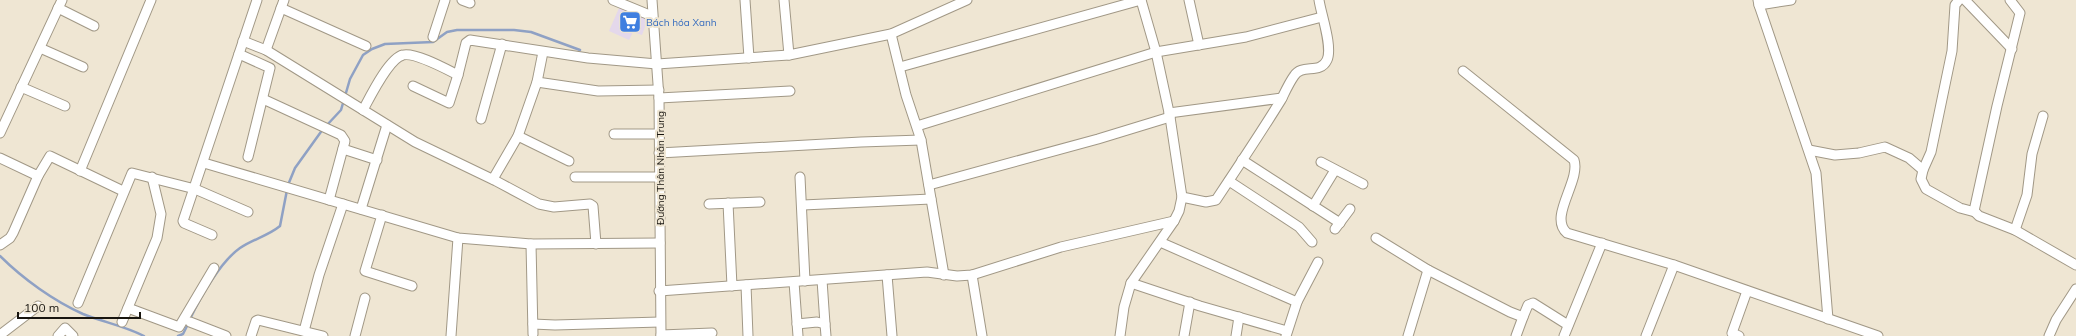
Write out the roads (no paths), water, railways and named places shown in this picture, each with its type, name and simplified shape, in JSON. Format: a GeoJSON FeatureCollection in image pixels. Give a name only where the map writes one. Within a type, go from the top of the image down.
{"type":"FeatureCollection","features":[{"type":"Feature","properties":{"kind":"street"},"geometry":{"type":"LineString","coordinates":[[80,171],[151,0]]}},
{"type":"Feature","properties":{"kind":"street"},"geometry":{"type":"LineString","coordinates":[[212,235],[184,224],[183,220],[195,190],[257,0]]}},
{"type":"Feature","properties":{"kind":"street"},"geometry":{"type":"LineString","coordinates":[[433,37],[445,0]]}},
{"type":"Feature","properties":{"kind":"street"},"geometry":{"type":"LineString","coordinates":[[613,0],[652,16]]}},
{"type":"Feature","properties":{"kind":"street","name":"Đường Thân Nhân Trung"},"geometry":{"type":"LineString","coordinates":[[652,0],[659,94],[659,291],[661,336]]}},
{"type":"Feature","properties":{"kind":"street"},"geometry":{"type":"LineString","coordinates":[[745,0],[749,58]]}},
{"type":"Feature","properties":{"kind":"street"},"geometry":{"type":"LineString","coordinates":[[784,0],[789,55]]}},
{"type":"Feature","properties":{"kind":"street"},"geometry":{"type":"LineString","coordinates":[[413,86],[449,103],[468,41],[502,44],[544,52],[657,64],[789,55],[891,34],[967,0]]}},
{"type":"Feature","properties":{"kind":"street"},"geometry":{"type":"LineString","coordinates":[[900,67],[1141,0],[1156,52],[1169,115],[1182,197],[1179,211],[1174,221],[1131,283],[1124,307],[1120,336]]}},
{"type":"Feature","properties":{"kind":"street"},"geometry":{"type":"LineString","coordinates":[[1189,0],[1199,45]]}},
{"type":"Feature","properties":{"kind":"street"},"geometry":{"type":"LineString","coordinates":[[1182,197],[1211,202],[1216,200],[1282,98],[1297,71],[1318,68],[1326,61],[1328,56],[1327,36],[1318,0]]}},
{"type":"Feature","properties":{"kind":"street"},"geometry":{"type":"LineString","coordinates":[[1791,0],[1759,2],[1810,150],[1816,173],[1828,319]]}},
{"type":"Feature","properties":{"kind":"street"},"geometry":{"type":"LineString","coordinates":[[1959,0],[1955,5],[1952,51],[1931,152],[1923,170],[1921,179],[1926,189],[1960,208],[1975,212],[1979,216],[2015,230],[2076,265]]}},
{"type":"Feature","properties":{"kind":"street"},"geometry":{"type":"LineString","coordinates":[[1965,0],[2012,49]]}},
{"type":"Feature","properties":{"kind":"street"},"geometry":{"type":"LineString","coordinates":[[1975,212],[1997,106],[2020,13],[2010,0]]}},
{"type":"Feature","properties":{"kind":"street"},"geometry":{"type":"LineString","coordinates":[[0,133],[60,4],[94,26]]}},
{"type":"Feature","properties":{"kind":"street"},"geometry":{"type":"LineString","coordinates":[[266,50],[282,4],[366,46]]}},
{"type":"Feature","properties":{"kind":"street"},"geometry":{"type":"LineString","coordinates":[[917,126],[1156,52],[1246,37],[1322,17]]}},
{"type":"Feature","properties":{"kind":"street"},"geometry":{"type":"LineString","coordinates":[[891,34],[906,95],[921,140],[944,275]]}},
{"type":"Feature","properties":{"kind":"street"},"geometry":{"type":"LineString","coordinates":[[243,41],[266,50],[415,142],[493,179],[539,204],[554,207],[593,206],[596,244]]}},
{"type":"Feature","properties":{"kind":"street"},"geometry":{"type":"LineString","coordinates":[[481,119],[502,44]]}},
{"type":"Feature","properties":{"kind":"street"},"geometry":{"type":"LineString","coordinates":[[40,48],[83,67]]}},
{"type":"Feature","properties":{"kind":"street"},"geometry":{"type":"LineString","coordinates":[[493,179],[518,136],[537,82],[544,52]]}},
{"type":"Feature","properties":{"kind":"street"},"geometry":{"type":"LineString","coordinates":[[239,54],[270,68],[248,157]]}},
{"type":"Feature","properties":{"kind":"street"},"geometry":{"type":"LineString","coordinates":[[363,110],[383,74],[403,55],[413,56],[458,75]]}},
{"type":"Feature","properties":{"kind":"street"},"geometry":{"type":"LineString","coordinates":[[1463,71],[1574,160],[1576,165],[1574,174],[1561,216],[1562,226],[1567,233],[1674,265],[1877,336]]}},
{"type":"Feature","properties":{"kind":"street"},"geometry":{"type":"LineString","coordinates":[[537,82],[598,91],[659,94],[790,91]]}},
{"type":"Feature","properties":{"kind":"street"},"geometry":{"type":"LineString","coordinates":[[22,87],[65,106]]}},
{"type":"Feature","properties":{"kind":"street"},"geometry":{"type":"LineString","coordinates":[[929,185],[1098,139],[1169,115],[1282,98]]}},
{"type":"Feature","properties":{"kind":"street"},"geometry":{"type":"LineString","coordinates":[[263,99],[344,138],[345,141],[329,200]]}},
{"type":"Feature","properties":{"kind":"street"},"geometry":{"type":"LineString","coordinates":[[2015,230],[2027,195],[2032,154],[2043,116]]}},
{"type":"Feature","properties":{"kind":"street"},"geometry":{"type":"LineString","coordinates":[[361,210],[387,125]]}},
{"type":"Feature","properties":{"kind":"street"},"geometry":{"type":"LineString","coordinates":[[614,134],[659,134]]}},
{"type":"Feature","properties":{"kind":"street"},"geometry":{"type":"LineString","coordinates":[[518,136],[569,161]]}},
{"type":"Feature","properties":{"kind":"street"},"geometry":{"type":"LineString","coordinates":[[659,153],[921,140]]}},
{"type":"Feature","properties":{"kind":"street"},"geometry":{"type":"LineString","coordinates":[[1810,150],[1840,155],[1859,153],[1885,147],[1909,158],[1923,170]]}},
{"type":"Feature","properties":{"kind":"street"},"geometry":{"type":"LineString","coordinates":[[343,149],[377,160]]}},
{"type":"Feature","properties":{"kind":"street"},"geometry":{"type":"LineString","coordinates":[[0,245],[10,238],[13,233],[38,176],[49,157],[123,191]]}},
{"type":"Feature","properties":{"kind":"street"},"geometry":{"type":"LineString","coordinates":[[0,158],[38,176]]}},
{"type":"Feature","properties":{"kind":"street"},"geometry":{"type":"LineString","coordinates":[[1242,160],[1313,206],[1338,226],[1350,209]]}},
{"type":"Feature","properties":{"kind":"street"},"geometry":{"type":"LineString","coordinates":[[1321,162],[1363,184]]}},
{"type":"Feature","properties":{"kind":"street"},"geometry":{"type":"LineString","coordinates":[[204,163],[458,238],[531,244],[660,243]]}},
{"type":"Feature","properties":{"kind":"street"},"geometry":{"type":"LineString","coordinates":[[1313,206],[1335,170]]}},
{"type":"Feature","properties":{"kind":"street"},"geometry":{"type":"LineString","coordinates":[[78,303],[123,191],[132,173],[152,177],[195,190],[248,212]]}},
{"type":"Feature","properties":{"kind":"street"},"geometry":{"type":"LineString","coordinates":[[575,177],[659,176]]}},
{"type":"Feature","properties":{"kind":"street"},"geometry":{"type":"LineString","coordinates":[[122,322],[157,238],[162,214],[152,177]]}},
{"type":"Feature","properties":{"kind":"street"},"geometry":{"type":"LineString","coordinates":[[800,177],[803,205],[805,281]]}},
{"type":"Feature","properties":{"kind":"street"},"geometry":{"type":"LineString","coordinates":[[1228,181],[1299,227],[1312,242]]}},
{"type":"Feature","properties":{"kind":"street"},"geometry":{"type":"LineString","coordinates":[[803,205],[931,199]]}},
{"type":"Feature","properties":{"kind":"street"},"geometry":{"type":"LineString","coordinates":[[709,204],[760,202]]}},
{"type":"Feature","properties":{"kind":"street"},"geometry":{"type":"LineString","coordinates":[[728,203],[732,286]]}},
{"type":"Feature","properties":{"kind":"street"},"geometry":{"type":"LineString","coordinates":[[304,331],[319,275],[344,204]]}},
{"type":"Feature","properties":{"kind":"street"},"geometry":{"type":"LineString","coordinates":[[382,216],[365,271],[412,286]]}},
{"type":"Feature","properties":{"kind":"street"},"geometry":{"type":"LineString","coordinates":[[659,291],[927,272],[944,275],[972,275],[1061,247],[1174,221]]}},
{"type":"Feature","properties":{"kind":"street"},"geometry":{"type":"LineString","coordinates":[[451,336],[458,238]]}},
{"type":"Feature","properties":{"kind":"street"},"geometry":{"type":"LineString","coordinates":[[1376,238],[1428,270],[1510,312],[1523,317]]}},
{"type":"Feature","properties":{"kind":"street"},"geometry":{"type":"LineString","coordinates":[[1160,242],[1297,302]]}},
{"type":"Feature","properties":{"kind":"street"},"geometry":{"type":"LineString","coordinates":[[1564,336],[1602,243]]}},
{"type":"Feature","properties":{"kind":"street"},"geometry":{"type":"LineString","coordinates":[[531,244],[533,334]]}},
{"type":"Feature","properties":{"kind":"street"},"geometry":{"type":"LineString","coordinates":[[1131,283],[1287,334],[1297,302],[1318,262]]}},
{"type":"Feature","properties":{"kind":"street"},"geometry":{"type":"LineString","coordinates":[[1646,336],[1674,265]]}},
{"type":"Feature","properties":{"kind":"street"},"geometry":{"type":"LineString","coordinates":[[128,308],[179,327],[214,268]]}},
{"type":"Feature","properties":{"kind":"street"},"geometry":{"type":"LineString","coordinates":[[1408,336],[1428,270]]}},
{"type":"Feature","properties":{"kind":"street"},"geometry":{"type":"LineString","coordinates":[[972,275],[982,336]]}},
{"type":"Feature","properties":{"kind":"street"},"geometry":{"type":"LineString","coordinates":[[887,276],[892,336]]}},
{"type":"Feature","properties":{"kind":"street"},"geometry":{"type":"LineString","coordinates":[[822,280],[826,336]]}},
{"type":"Feature","properties":{"kind":"street"},"geometry":{"type":"LineString","coordinates":[[794,282],[798,336]]}},
{"type":"Feature","properties":{"kind":"street"},"geometry":{"type":"LineString","coordinates":[[746,285],[748,336]]}},
{"type":"Feature","properties":{"kind":"street"},"geometry":{"type":"LineString","coordinates":[[2049,336],[2056,320],[2076,289]]}},
{"type":"Feature","properties":{"kind":"street"},"geometry":{"type":"LineString","coordinates":[[1734,335],[1747,291]]}},
{"type":"Feature","properties":{"kind":"street"},"geometry":{"type":"LineString","coordinates":[[355,336],[365,298]]}},
{"type":"Feature","properties":{"kind":"street"},"geometry":{"type":"LineString","coordinates":[[1184,336],[1190,302]]}},
{"type":"Feature","properties":{"kind":"street"},"geometry":{"type":"LineString","coordinates":[[1516,336],[1528,304],[1533,303],[1568,325]]}},
{"type":"Feature","properties":{"kind":"street"},"geometry":{"type":"LineString","coordinates":[[0,335],[38,306]]}},
{"type":"Feature","properties":{"kind":"street"},"geometry":{"type":"LineString","coordinates":[[1236,336],[1239,318]]}},
{"type":"Feature","properties":{"kind":"street"},"geometry":{"type":"LineString","coordinates":[[251,336],[256,321],[258,320],[323,336]]}},
{"type":"Feature","properties":{"kind":"street"},"geometry":{"type":"LineString","coordinates":[[190,322],[226,336]]}},
{"type":"Feature","properties":{"kind":"street"},"geometry":{"type":"LineString","coordinates":[[533,324],[555,325],[660,322]]}},
{"type":"Feature","properties":{"kind":"street"},"geometry":{"type":"LineString","coordinates":[[797,324],[817,322],[826,324]]}},
{"type":"Feature","properties":{"kind":"street"},"geometry":{"type":"LineString","coordinates":[[58,336],[65,328],[73,336]]}},
{"type":"Feature","properties":{"kind":"street"},"geometry":{"type":"LineString","coordinates":[[661,336],[712,333]]}},
{"type":"Feature","properties":{"kind":"waterway"},"geometry":{"type":"LineString","coordinates":[[327,125],[341,110],[350,79],[363,55],[372,49],[385,44],[433,42],[447,32],[457,30],[514,30],[531,32],[580,50]]}},
{"type":"Feature","properties":{"kind":"waterway"},"geometry":{"type":"LineString","coordinates":[[288,185],[295,168],[323,129]]}},
{"type":"Feature","properties":{"kind":"waterway"},"geometry":{"type":"LineString","coordinates":[[190,319],[211,281],[225,262],[240,248],[280,226],[287,190]]}},
{"type":"Feature","properties":{"kind":"waterway"},"geometry":{"type":"LineString","coordinates":[[0,256],[29,281],[61,303],[83,314],[129,329],[144,336]]}},
{"type":"Feature","properties":{"kind":"waterway"},"geometry":{"type":"LineString","coordinates":[[178,336],[183,334],[188,324]]}},
{"type":"Feature","properties":{"kind":"place","name":"Bách hóa Xanh"},"geometry":{"type":"Point","coordinates":[630,22]}}]}
